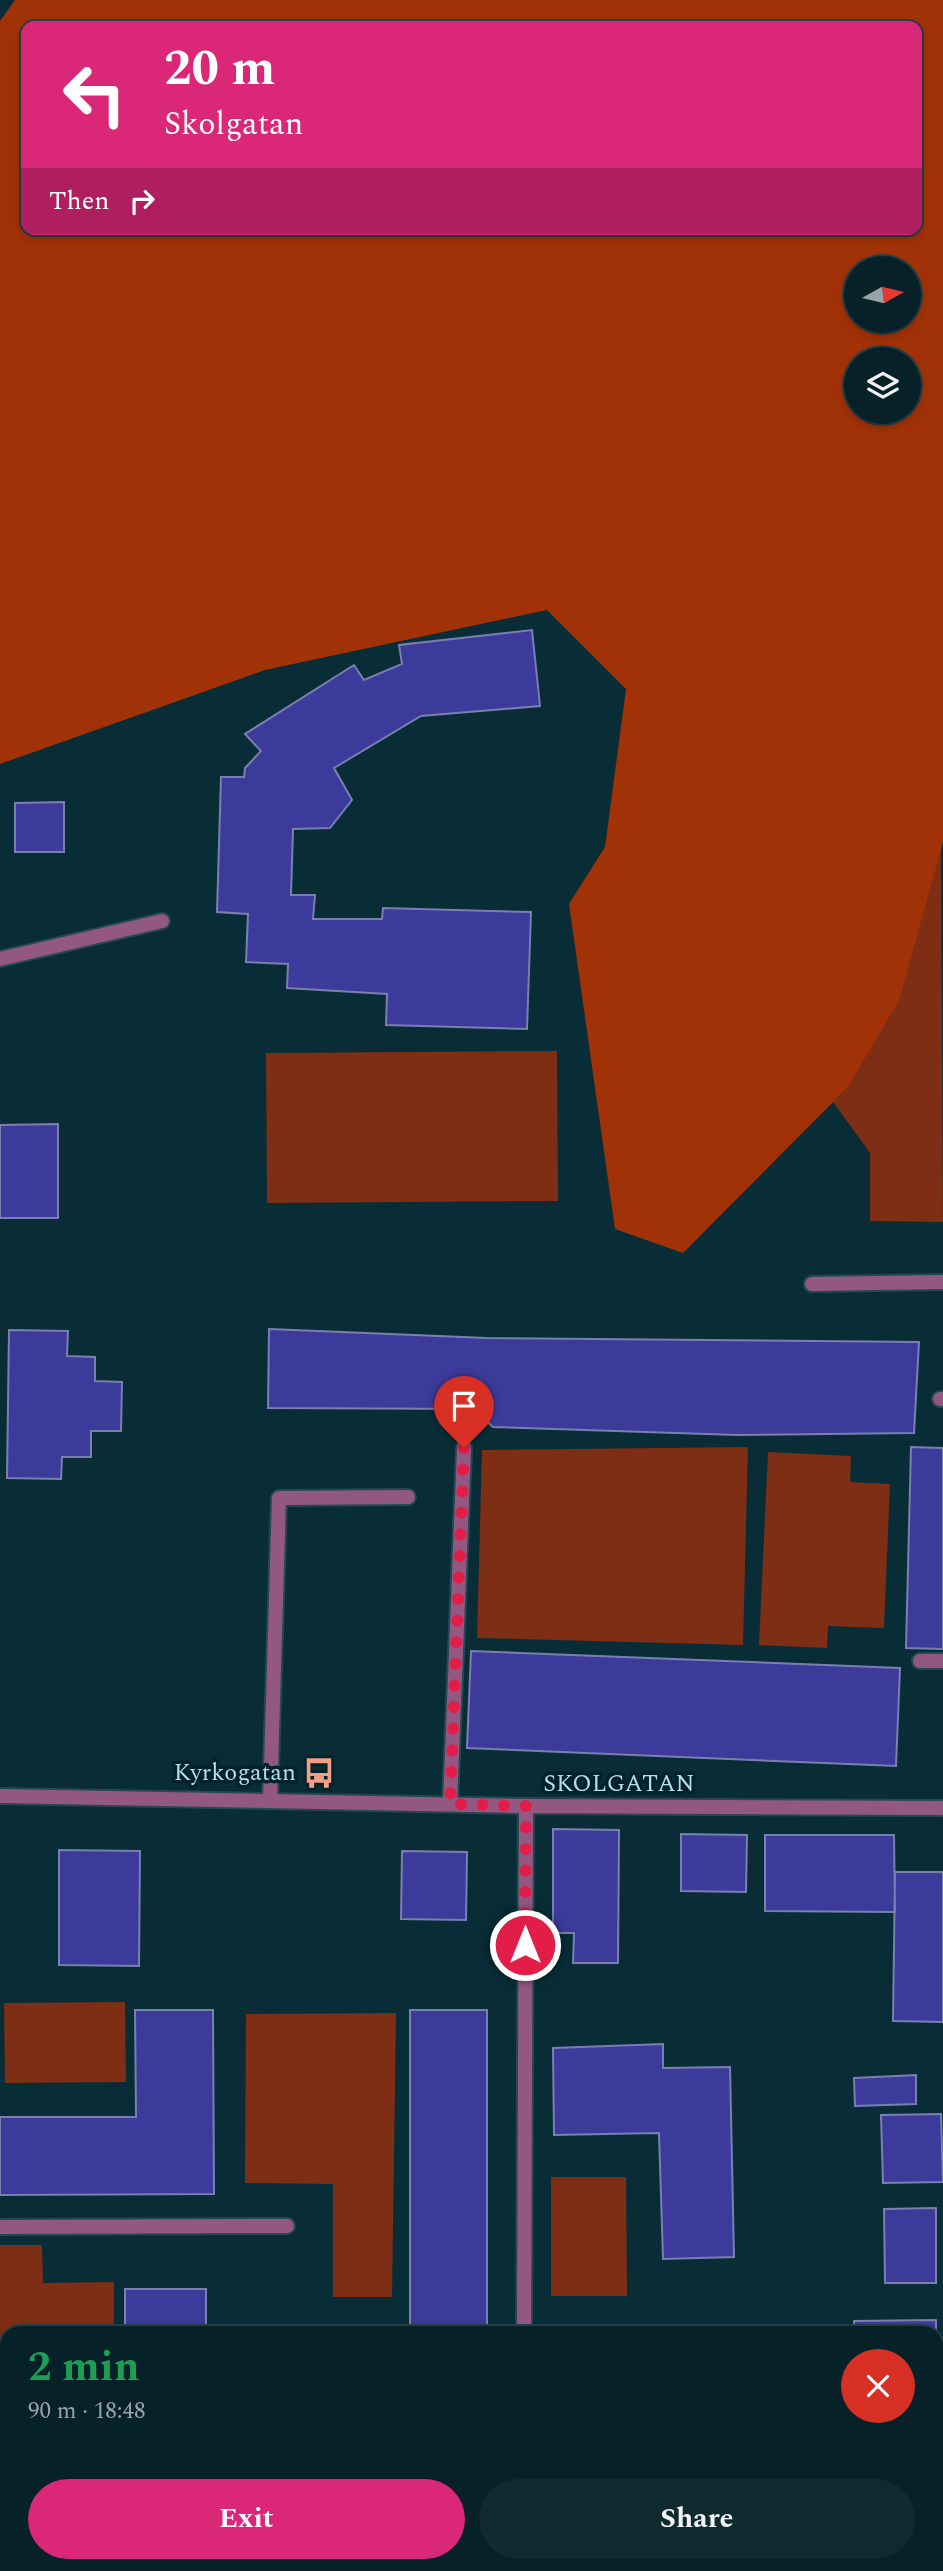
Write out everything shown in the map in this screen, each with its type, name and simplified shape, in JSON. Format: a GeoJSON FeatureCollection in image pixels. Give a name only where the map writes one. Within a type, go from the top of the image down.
{"type":"FeatureCollection","features":[{"type":"Feature","properties":{"kind":"street"},"geometry":{"type":"LineString","coordinates":[[0,958],[162,921]]}},
{"type":"Feature","properties":{"kind":"street"},"geometry":{"type":"LineString","coordinates":[[812,1284],[943,1282]]}},
{"type":"Feature","properties":{"kind":"street"},"geometry":{"type":"LineString","coordinates":[[450,1804],[464,1448]]}},
{"type":"Feature","properties":{"kind":"street"},"geometry":{"type":"LineString","coordinates":[[270,1801],[279,1498],[408,1497]]}},
{"type":"Feature","properties":{"kind":"street"},"geometry":{"type":"LineString","coordinates":[[920,1661],[943,1661]]}},
{"type":"Feature","properties":{"kind":"street","name":"SKOLGATAN"},"geometry":{"type":"LineString","coordinates":[[0,1797],[526,1806],[943,1808]]}},
{"type":"Feature","properties":{"kind":"street"},"geometry":{"type":"LineString","coordinates":[[524,2326],[526,1806]]}},
{"type":"Feature","properties":{"kind":"street"},"geometry":{"type":"LineString","coordinates":[[0,2227],[287,2226]]}},
{"type":"Feature","properties":{"kind":"shaded area"},"geometry":{"type":"Polygon","coordinates":[[[15,0],[943,0],[943,842],[899,1001],[847,1088],[683,1253],[615,1229],[569,904],[605,847],[626,689],[547,610],[265,670],[0,764],[0,21],[15,0]]]}},
{"type":"Feature","properties":{"kind":"shaded area"},"geometry":{"type":"Polygon","coordinates":[[[941,842],[943,1222],[870,1221],[870,1153],[833,1102],[847,1088],[941,842]]]}},
{"type":"Feature","properties":{"kind":"shaded area"},"geometry":{"type":"Polygon","coordinates":[[[557,1051],[558,1201],[267,1203],[266,1053],[557,1051]]]}},
{"type":"Feature","properties":{"kind":"shaded area"},"geometry":{"type":"Polygon","coordinates":[[[748,1447],[743,1645],[477,1638],[482,1450],[748,1447]]]}},
{"type":"Feature","properties":{"kind":"shaded area"},"geometry":{"type":"Polygon","coordinates":[[[768,1452],[851,1456],[850,1482],[890,1484],[884,1628],[828,1626],[827,1648],[759,1645],[768,1452]]]}},
{"type":"Feature","properties":{"kind":"shaded area"},"geometry":{"type":"Polygon","coordinates":[[[125,2002],[126,2082],[5,2083],[4,2003],[125,2002]]]}},
{"type":"Feature","properties":{"kind":"shaded area"},"geometry":{"type":"Polygon","coordinates":[[[396,2013],[392,2297],[333,2297],[333,2184],[245,2183],[246,2014],[396,2013]]]}},
{"type":"Feature","properties":{"kind":"shaded area"},"geometry":{"type":"Polygon","coordinates":[[[551,2177],[626,2177],[627,2296],[551,2296],[551,2177]]]}},
{"type":"Feature","properties":{"kind":"shaded area"},"geometry":{"type":"Polygon","coordinates":[[[0,2245],[42,2245],[43,2283],[114,2282],[114,2326],[0,2326],[0,2245]]]}},
{"type":"Feature","properties":{"kind":"building"},"geometry":{"type":"Polygon","coordinates":[[[532,630],[540,706],[421,716],[334,768],[352,800],[330,828],[293,829],[291,895],[315,895],[313,919],[382,919],[383,908],[531,912],[527,1029],[386,1025],[387,994],[287,988],[288,964],[246,962],[248,914],[217,912],[221,777],[244,777],[245,768],[261,751],[245,734],[354,665],[364,680],[402,664],[399,645],[532,630]]]}},
{"type":"Feature","properties":{"kind":"building"},"geometry":{"type":"Polygon","coordinates":[[[64,802],[64,852],[15,852],[15,803],[64,802]]]}},
{"type":"Feature","properties":{"kind":"building"},"geometry":{"type":"Polygon","coordinates":[[[58,1124],[58,1218],[0,1218],[0,1125],[58,1124]]]}},
{"type":"Feature","properties":{"kind":"building"},"geometry":{"type":"Polygon","coordinates":[[[269,1329],[487,1338],[919,1342],[914,1433],[737,1435],[493,1427],[474,1409],[268,1408],[269,1329]]]}},
{"type":"Feature","properties":{"kind":"building"},"geometry":{"type":"Polygon","coordinates":[[[9,1330],[68,1331],[67,1356],[95,1357],[95,1381],[122,1382],[121,1431],[91,1431],[91,1457],[62,1457],[61,1479],[7,1478],[9,1330]]]}},
{"type":"Feature","properties":{"kind":"building"},"geometry":{"type":"Polygon","coordinates":[[[911,1447],[943,1448],[943,1649],[906,1648],[911,1447]]]}},
{"type":"Feature","properties":{"kind":"building"},"geometry":{"type":"Polygon","coordinates":[[[471,1651],[900,1668],[896,1766],[467,1748],[471,1651]]]}},
{"type":"Feature","properties":{"kind":"building"},"geometry":{"type":"Polygon","coordinates":[[[553,1829],[619,1830],[618,1963],[573,1963],[574,1933],[553,1933],[553,1829]]]}},
{"type":"Feature","properties":{"kind":"building"},"geometry":{"type":"Polygon","coordinates":[[[681,1834],[747,1835],[746,1892],[681,1891],[681,1834]]]}},
{"type":"Feature","properties":{"kind":"building"},"geometry":{"type":"Polygon","coordinates":[[[765,1835],[894,1835],[895,1912],[765,1911],[765,1835]]]}},
{"type":"Feature","properties":{"kind":"building"},"geometry":{"type":"Polygon","coordinates":[[[59,1850],[140,1851],[139,1966],[59,1965],[59,1850]]]}},
{"type":"Feature","properties":{"kind":"building"},"geometry":{"type":"Polygon","coordinates":[[[402,1851],[467,1852],[466,1920],[401,1919],[402,1851]]]}},
{"type":"Feature","properties":{"kind":"building"},"geometry":{"type":"Polygon","coordinates":[[[895,1872],[943,1872],[943,2022],[893,2021],[895,1872]]]}},
{"type":"Feature","properties":{"kind":"building"},"geometry":{"type":"Polygon","coordinates":[[[135,2010],[213,2010],[214,2194],[0,2195],[0,2117],[136,2117],[135,2010]]]}},
{"type":"Feature","properties":{"kind":"building"},"geometry":{"type":"Polygon","coordinates":[[[410,2010],[487,2010],[487,2326],[410,2326],[410,2010]]]}},
{"type":"Feature","properties":{"kind":"building"},"geometry":{"type":"Polygon","coordinates":[[[663,2044],[663,2068],[730,2067],[734,2257],[663,2259],[659,2133],[554,2135],[553,2048],[663,2044]]]}},
{"type":"Feature","properties":{"kind":"building"},"geometry":{"type":"Polygon","coordinates":[[[916,2075],[916,2104],[855,2106],[854,2078],[916,2075]]]}},
{"type":"Feature","properties":{"kind":"building"},"geometry":{"type":"Polygon","coordinates":[[[941,2114],[943,2182],[883,2183],[881,2115],[941,2114]]]}},
{"type":"Feature","properties":{"kind":"building"},"geometry":{"type":"Polygon","coordinates":[[[936,2208],[936,2283],[885,2283],[884,2209],[936,2208]]]}},
{"type":"Feature","properties":{"kind":"building"},"geometry":{"type":"Polygon","coordinates":[[[125,2289],[206,2289],[206,2326],[125,2326],[125,2289]]]}},
{"type":"Feature","properties":{"kind":"building"},"geometry":{"type":"Polygon","coordinates":[[[936,2320],[936,2326],[854,2326],[854,2321],[936,2320]]]}},
{"type":"Feature","properties":{"kind":"place","name":"Kyrkogatan"},"geometry":{"type":"Point","coordinates":[319,1773]}},
{"type":"Feature","properties":{"kind":"route"},"geometry":{"type":"LineString","coordinates":[[464,1448],[450,1804],[526,1806],[525,1945]]}}]}
